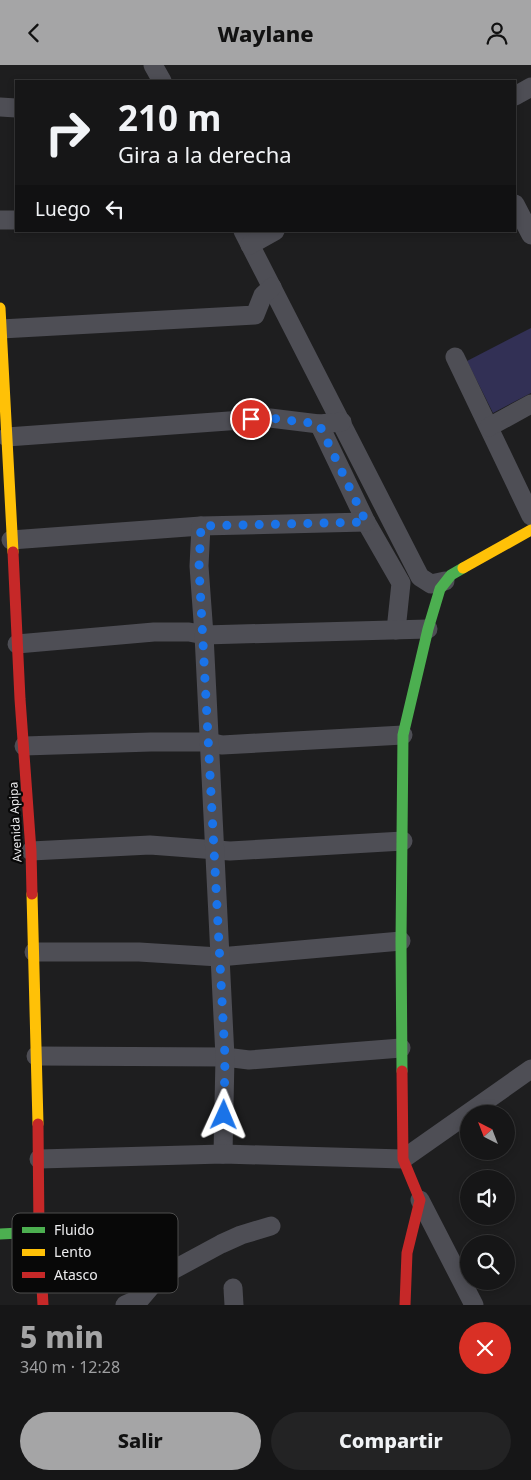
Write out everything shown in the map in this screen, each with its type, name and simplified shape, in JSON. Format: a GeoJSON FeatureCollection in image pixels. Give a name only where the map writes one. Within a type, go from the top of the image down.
{"type":"FeatureCollection","features":[{"type":"Feature","properties":{"kind":"street"},"geometry":{"type":"LineString","coordinates":[[153,65],[161,80]]}},
{"type":"Feature","properties":{"kind":"street"},"geometry":{"type":"LineString","coordinates":[[516,95],[531,87]]}},
{"type":"Feature","properties":{"kind":"street"},"geometry":{"type":"LineString","coordinates":[[0,107],[15,108]]}},
{"type":"Feature","properties":{"kind":"street"},"geometry":{"type":"LineString","coordinates":[[516,206],[531,235]]}},
{"type":"Feature","properties":{"kind":"street"},"geometry":{"type":"LineString","coordinates":[[0,221],[15,220]]}},
{"type":"Feature","properties":{"kind":"street"},"geometry":{"type":"LineString","coordinates":[[271,232],[246,238],[420,577],[431,583],[445,581]]}},
{"type":"Feature","properties":{"kind":"street"},"geometry":{"type":"LineString","coordinates":[[1,329],[255,315],[263,295],[272,287]]}},
{"type":"Feature","properties":{"kind":"street","name":"Avenida Apipa"},"geometry":{"type":"LineString","coordinates":[[0,308],[11,540],[31,851],[39,1213]]}},
{"type":"Feature","properties":{"kind":"street"},"geometry":{"type":"LineString","coordinates":[[455,357],[531,516]]}},
{"type":"Feature","properties":{"kind":"street"},"geometry":{"type":"LineString","coordinates":[[489,427],[531,404]]}},
{"type":"Feature","properties":{"kind":"street"},"geometry":{"type":"LineString","coordinates":[[7,437],[270,418],[319,424],[342,422]]}},
{"type":"Feature","properties":{"kind":"street"},"geometry":{"type":"LineString","coordinates":[[319,424],[366,522],[401,583],[396,630]]}},
{"type":"Feature","properties":{"kind":"street"},"geometry":{"type":"LineString","coordinates":[[11,540],[201,526],[366,522]]}},
{"type":"Feature","properties":{"kind":"street"},"geometry":{"type":"LineString","coordinates":[[201,526],[199,567],[225,1057],[223,1154]]}},
{"type":"Feature","properties":{"kind":"street"},"geometry":{"type":"LineString","coordinates":[[474,1305],[420,1200],[403,1159],[401,941],[403,735],[428,629],[440,589],[450,575],[531,529]]}},
{"type":"Feature","properties":{"kind":"street"},"geometry":{"type":"LineString","coordinates":[[17,644],[154,632],[189,632],[204,635],[428,629]]}},
{"type":"Feature","properties":{"kind":"street"},"geometry":{"type":"LineString","coordinates":[[24,746],[152,742],[209,742],[222,745],[403,735]]}},
{"type":"Feature","properties":{"kind":"street"},"geometry":{"type":"LineString","coordinates":[[31,851],[150,845],[230,851],[403,841]]}},
{"type":"Feature","properties":{"kind":"street"},"geometry":{"type":"LineString","coordinates":[[34,952],[139,951],[219,957],[401,941]]}},
{"type":"Feature","properties":{"kind":"street"},"geometry":{"type":"LineString","coordinates":[[36,1056],[225,1057],[249,1060],[401,1048]]}},
{"type":"Feature","properties":{"kind":"street"},"geometry":{"type":"LineString","coordinates":[[39,1159],[223,1154],[403,1159],[531,1069]]}},
{"type":"Feature","properties":{"kind":"street"},"geometry":{"type":"LineString","coordinates":[[405,1305],[407,1253],[420,1200]]}},
{"type":"Feature","properties":{"kind":"street"},"geometry":{"type":"LineString","coordinates":[[178,1268],[221,1244],[271,1225]]}},
{"type":"Feature","properties":{"kind":"street"},"geometry":{"type":"LineString","coordinates":[[125,1305],[140,1298],[145,1293]]}},
{"type":"Feature","properties":{"kind":"shaded area"},"geometry":{"type":"Polygon","coordinates":[[[531,328],[531,393],[493,413],[467,361],[531,328]]]}},
{"type":"Feature","properties":{"kind":"traffic: fast"},"geometry":{"type":"LineString","coordinates":[[402,1071],[403,735],[428,629],[440,589],[451,575],[463,568]]}},
{"type":"Feature","properties":{"kind":"traffic: fast"},"geometry":{"type":"LineString","coordinates":[[0,1234],[12,1233]]}},
{"type":"Feature","properties":{"kind":"traffic: slow"},"geometry":{"type":"LineString","coordinates":[[0,308],[13,552]]}},
{"type":"Feature","properties":{"kind":"traffic: slow"},"geometry":{"type":"LineString","coordinates":[[463,568],[531,530]]}},
{"type":"Feature","properties":{"kind":"traffic: slow"},"geometry":{"type":"LineString","coordinates":[[32,894],[38,1124]]}},
{"type":"Feature","properties":{"kind":"traffic: jam"},"geometry":{"type":"LineString","coordinates":[[13,552],[32,894]]}},
{"type":"Feature","properties":{"kind":"traffic: jam"},"geometry":{"type":"LineString","coordinates":[[402,1071],[403,1159],[420,1200],[407,1253],[405,1305]]}},
{"type":"Feature","properties":{"kind":"traffic: jam"},"geometry":{"type":"LineString","coordinates":[[38,1124],[39,1213]]}},
{"type":"Feature","properties":{"kind":"traffic: jam"},"geometry":{"type":"LineString","coordinates":[[42,1293],[43,1305]]}},
{"type":"Feature","properties":{"kind":"route"},"geometry":{"type":"LineString","coordinates":[[224,1115],[225,1057],[199,567],[201,526],[366,522],[319,424],[270,418],[251,419]]}}]}
